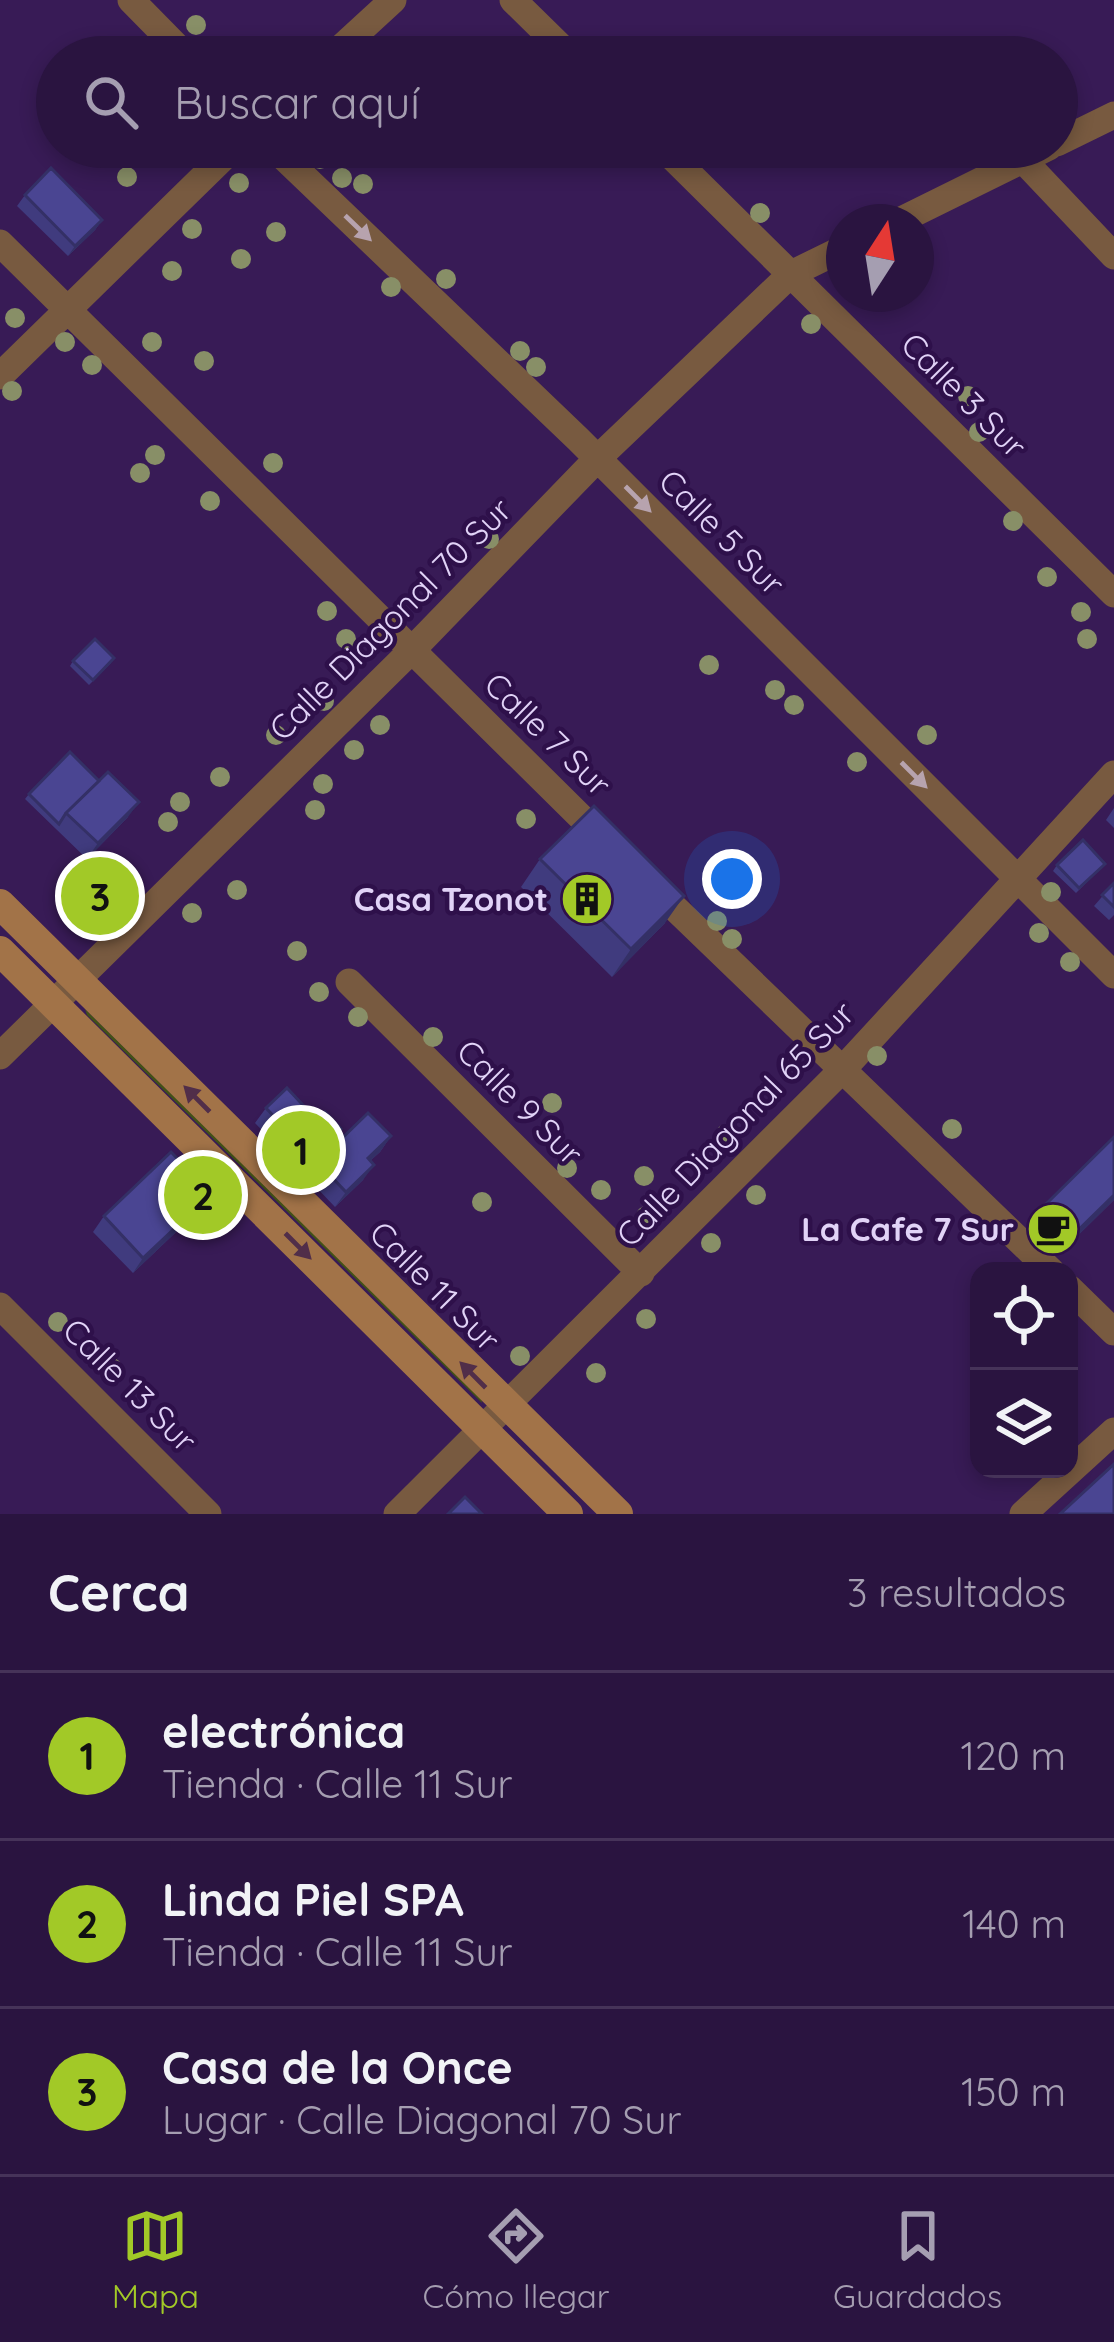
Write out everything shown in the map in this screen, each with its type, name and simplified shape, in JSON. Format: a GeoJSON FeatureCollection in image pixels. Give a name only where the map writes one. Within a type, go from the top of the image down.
{"type":"FeatureCollection","features":[{"type":"Feature","properties":{"kind":"main road","name":"Calle 11 Sur"},"geometry":{"type":"LineString","coordinates":[[0,904],[618,1514]]}},
{"type":"Feature","properties":{"kind":"main road","name":"Calle 11 Sur"},"geometry":{"type":"LineString","coordinates":[[0,951],[568,1514]]}},
{"type":"Feature","properties":{"kind":"street"},"geometry":{"type":"LineString","coordinates":[[131,0],[166,36]]}},
{"type":"Feature","properties":{"kind":"street"},"geometry":{"type":"LineString","coordinates":[[354,36],[393,0]]}},
{"type":"Feature","properties":{"kind":"street"},"geometry":{"type":"LineString","coordinates":[[513,0],[550,36]]}},
{"type":"Feature","properties":{"kind":"street"},"geometry":{"type":"LineString","coordinates":[[1078,133],[1114,115]]}},
{"type":"Feature","properties":{"kind":"street"},"geometry":{"type":"LineString","coordinates":[[0,376],[213,168]]}},
{"type":"Feature","properties":{"kind":"street","name":"Calle 5 Sur"},"geometry":{"type":"LineString","coordinates":[[295,168],[598,459],[1114,975]]}},
{"type":"Feature","properties":{"kind":"street","name":"Calle 3 Sur"},"geometry":{"type":"LineString","coordinates":[[683,168],[1114,594]]}},
{"type":"Feature","properties":{"kind":"street"},"geometry":{"type":"LineString","coordinates":[[934,204],[1007,168]]}},
{"type":"Feature","properties":{"kind":"street"},"geometry":{"type":"LineString","coordinates":[[1031,168],[1114,256]]}},
{"type":"Feature","properties":{"kind":"street","name":"Calle 7 Sur"},"geometry":{"type":"LineString","coordinates":[[0,243],[411,651],[1042,1262]]}},
{"type":"Feature","properties":{"kind":"street","name":"Calle Diagonal 70 Sur"},"geometry":{"type":"LineString","coordinates":[[0,1056],[76,979],[110,952],[598,459],[791,274],[826,257]]}},
{"type":"Feature","properties":{"kind":"street","name":"Calle Diagonal 65 Sur"},"geometry":{"type":"LineString","coordinates":[[397,1514],[843,1069],[1015,876],[1114,774]]}},
{"type":"Feature","properties":{"kind":"street","name":"Calle 9 Sur"},"geometry":{"type":"LineString","coordinates":[[349,982],[641,1273]]}},
{"type":"Feature","properties":{"kind":"street"},"geometry":{"type":"LineString","coordinates":[[1078,1297],[1114,1332]]}},
{"type":"Feature","properties":{"kind":"street","name":"Calle 13 Sur"},"geometry":{"type":"LineString","coordinates":[[0,1306],[208,1514]]}},
{"type":"Feature","properties":{"kind":"street"},"geometry":{"type":"LineString","coordinates":[[1023,1514],[1114,1432]]}},
{"type":"Feature","properties":{"kind":"green space"},"geometry":{"type":"Polygon","coordinates":[[[85,1009],[481,1397],[482,1403],[87,1015],[85,1009]]]}},
{"type":"Feature","properties":{"kind":"building"},"geometry":{"type":"Polygon","coordinates":[[[51,168],[102,220],[75,246],[25,195],[51,168]]]}},
{"type":"Feature","properties":{"kind":"building"},"geometry":{"type":"Polygon","coordinates":[[[95,639],[114,658],[93,680],[73,661],[95,639]]]}},
{"type":"Feature","properties":{"kind":"building"},"geometry":{"type":"Polygon","coordinates":[[[70,752],[99,781],[59,824],[29,794],[70,752]]]}},
{"type":"Feature","properties":{"kind":"building"},"geometry":{"type":"Polygon","coordinates":[[[108,772],[139,802],[98,843],[66,813],[108,772]]]}},
{"type":"Feature","properties":{"kind":"building"},"geometry":{"type":"Polygon","coordinates":[[[594,806],[684,896],[631,949],[540,859],[594,806]]]}},
{"type":"Feature","properties":{"kind":"building"},"geometry":{"type":"Polygon","coordinates":[[[1083,840],[1105,864],[1079,888],[1057,865],[1083,840]]]}},
{"type":"Feature","properties":{"kind":"building"},"geometry":{"type":"Polygon","coordinates":[[[102,867],[127,893],[106,914],[81,888],[102,867]]]}},
{"type":"Feature","properties":{"kind":"building"},"geometry":{"type":"Polygon","coordinates":[[[1114,883],[1114,907],[1102,895],[1114,883]]]}},
{"type":"Feature","properties":{"kind":"building"},"geometry":{"type":"Polygon","coordinates":[[[287,1088],[317,1120],[325,1112],[341,1129],[332,1137],[337,1143],[368,1113],[391,1136],[368,1158],[374,1165],[346,1192],[266,1108],[287,1088]]]}},
{"type":"Feature","properties":{"kind":"building"},"geometry":{"type":"Polygon","coordinates":[[[1114,1137],[1114,1195],[1069,1239],[1040,1210],[1114,1137]]]}},
{"type":"Feature","properties":{"kind":"building"},"geometry":{"type":"Polygon","coordinates":[[[171,1152],[201,1183],[217,1168],[227,1179],[143,1258],[104,1216],[171,1152]]]}},
{"type":"Feature","properties":{"kind":"building"},"geometry":{"type":"Polygon","coordinates":[[[1114,1464],[1114,1514],[1060,1514],[1114,1464]]]}},
{"type":"Feature","properties":{"kind":"building"},"geometry":{"type":"Polygon","coordinates":[[[465,1497],[482,1514],[448,1514],[465,1497]]]}},
{"type":"Feature","properties":{"kind":"place","name":"Casa de la Once"},"geometry":{"type":"Point","coordinates":[100,896]}},
{"type":"Feature","properties":{"kind":"place","name":"Casa Tzonot"},"geometry":{"type":"Point","coordinates":[587,899]}},
{"type":"Feature","properties":{"kind":"place","name":"electrónica"},"geometry":{"type":"Point","coordinates":[301,1150]}},
{"type":"Feature","properties":{"kind":"place","name":"Linda Piel SPA"},"geometry":{"type":"Point","coordinates":[203,1195]}},
{"type":"Feature","properties":{"kind":"place","name":"La Cafe 7 Sur"},"geometry":{"type":"Point","coordinates":[1053,1229]}}]}
